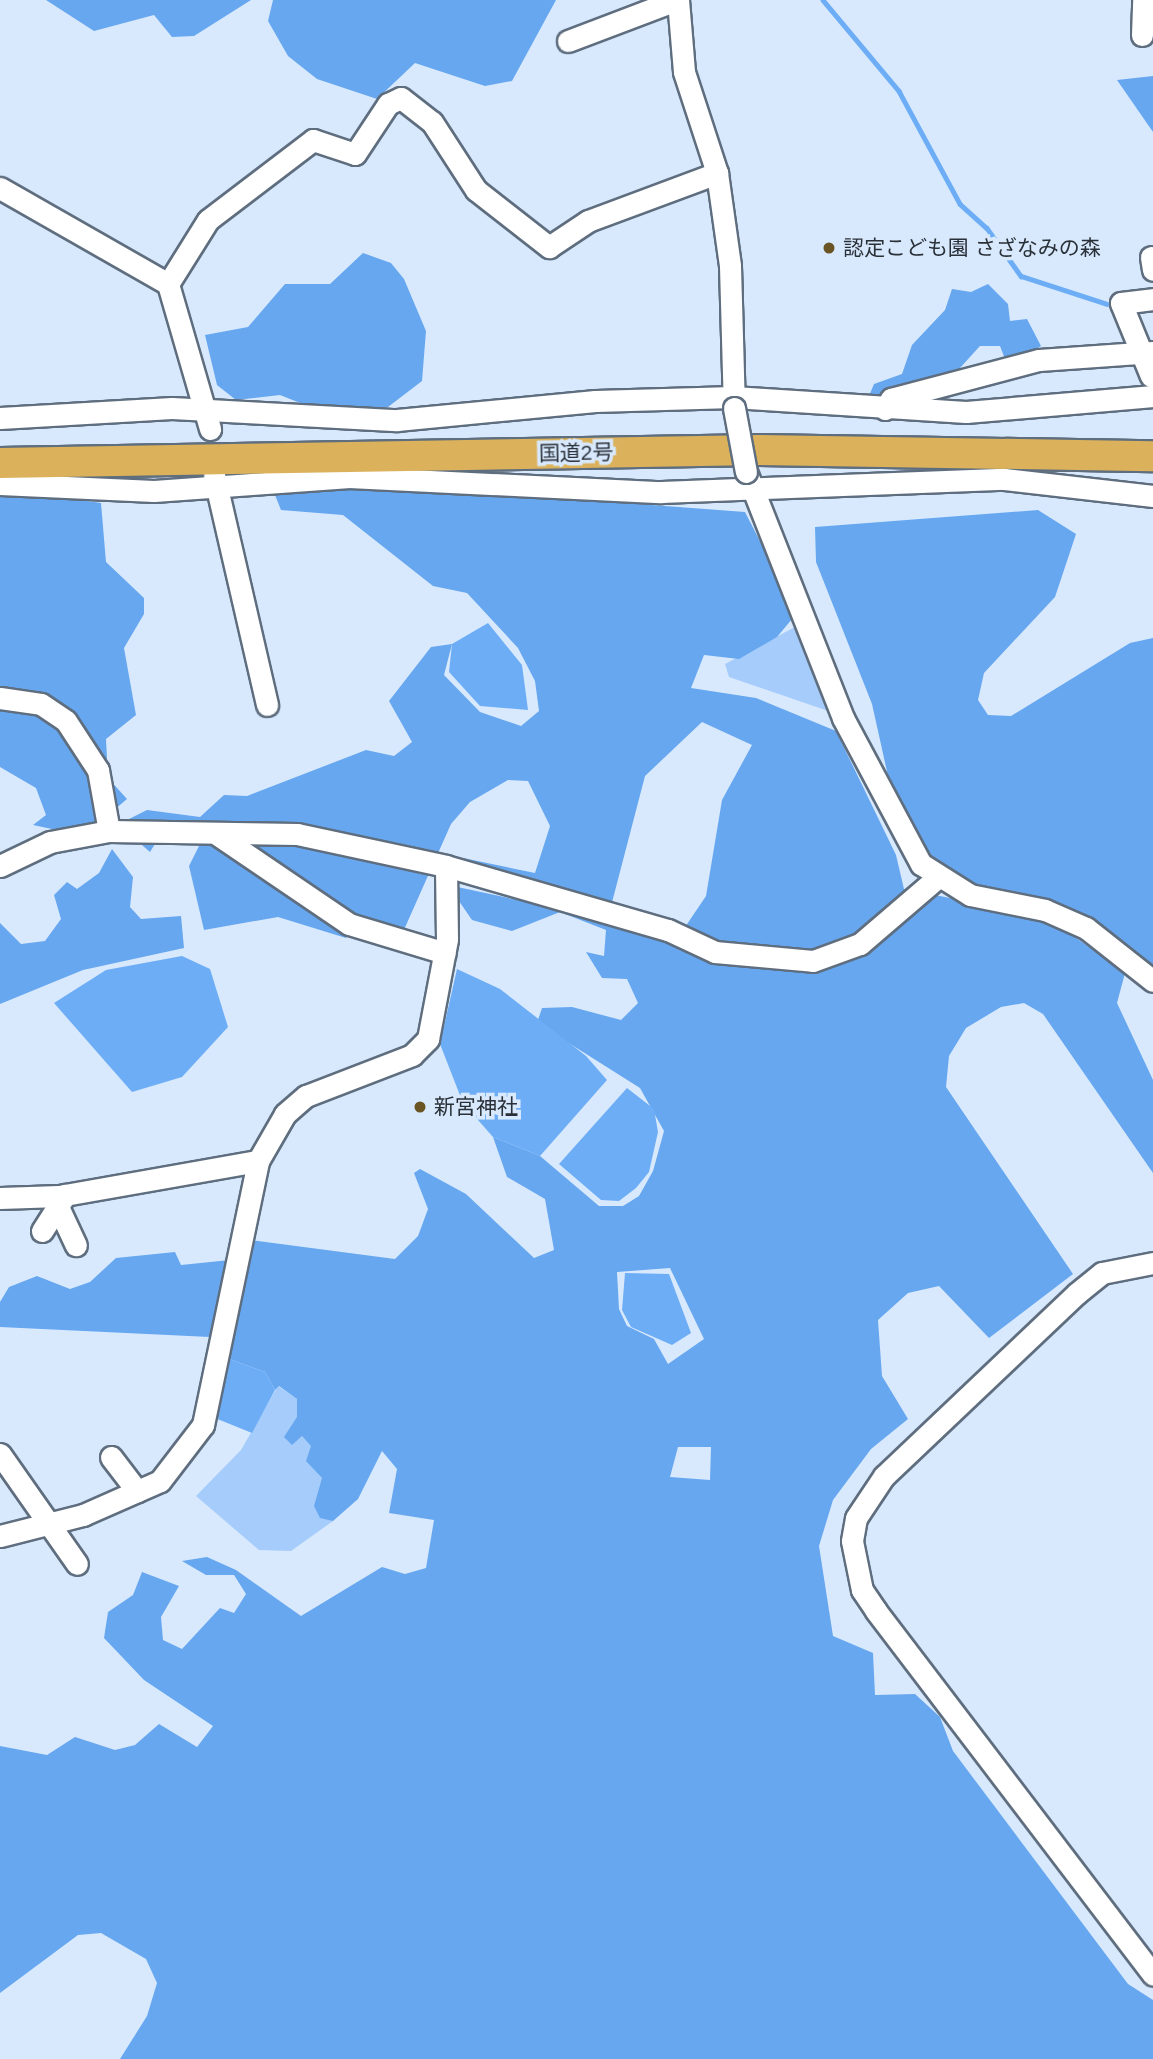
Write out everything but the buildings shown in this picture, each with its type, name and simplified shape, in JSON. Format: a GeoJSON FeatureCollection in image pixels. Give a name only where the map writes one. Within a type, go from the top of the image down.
{"type":"FeatureCollection","features":[{"type":"Feature","properties":{"kind":"highway","name":"国道2号"},"geometry":{"type":"LineString","coordinates":[[0,463],[759,450],[1153,456]]}},
{"type":"Feature","properties":{"kind":"street"},"geometry":{"type":"LineString","coordinates":[[568,41],[677,0],[684,72],[718,173],[730,267],[734,403],[748,479],[843,718],[905,838],[937,878],[970,895],[1045,910],[1086,928],[1153,981]]}},
{"type":"Feature","properties":{"kind":"street"},"geometry":{"type":"LineString","coordinates":[[1142,35],[1143,0]]}},
{"type":"Feature","properties":{"kind":"street"},"geometry":{"type":"LineString","coordinates":[[168,284],[208,220],[313,140],[355,154],[388,104],[401,98],[432,122],[477,190],[549,247],[587,221],[718,173]]}},
{"type":"Feature","properties":{"kind":"street"},"geometry":{"type":"LineString","coordinates":[[0,188],[168,284],[209,419]]}},
{"type":"Feature","properties":{"kind":"street"},"geometry":{"type":"LineString","coordinates":[[0,418],[397,420],[595,401],[734,403],[966,412],[1152,386],[1146,351],[1121,303],[1153,299]]}},
{"type":"Feature","properties":{"kind":"street"},"geometry":{"type":"LineString","coordinates":[[885,409],[891,399],[1039,360],[1146,351]]}},
{"type":"Feature","properties":{"kind":"street"},"geometry":{"type":"LineString","coordinates":[[0,484],[349,477],[558,491],[748,479],[1004,479],[1153,496]]}},
{"type":"Feature","properties":{"kind":"street"},"geometry":{"type":"LineString","coordinates":[[214,478],[267,705]]}},
{"type":"Feature","properties":{"kind":"street"},"geometry":{"type":"LineString","coordinates":[[0,698],[41,705],[66,721],[98,770],[109,831]]}},
{"type":"Feature","properties":{"kind":"street"},"geometry":{"type":"LineString","coordinates":[[0,866],[50,842],[109,831],[218,835],[297,834],[446,866],[668,930],[715,952],[813,961],[860,944],[937,878]]}},
{"type":"Feature","properties":{"kind":"street"},"geometry":{"type":"LineString","coordinates":[[218,835],[349,924],[445,953]]}},
{"type":"Feature","properties":{"kind":"street"},"geometry":{"type":"LineString","coordinates":[[0,1536],[46,1520],[83,1515],[160,1481],[203,1425],[258,1161],[285,1114],[306,1096],[412,1055],[428,1039],[445,953],[446,866]]}},
{"type":"Feature","properties":{"kind":"street"},"geometry":{"type":"LineString","coordinates":[[0,1198],[62,1202],[258,1161]]}},
{"type":"Feature","properties":{"kind":"street"},"geometry":{"type":"LineString","coordinates":[[42,1231],[62,1202]]}},
{"type":"Feature","properties":{"kind":"street"},"geometry":{"type":"LineString","coordinates":[[62,1202],[76,1245]]}},
{"type":"Feature","properties":{"kind":"street"},"geometry":{"type":"LineString","coordinates":[[1153,1262],[1102,1273],[1076,1294],[884,1476],[856,1518],[852,1541],[862,1590],[876,1611],[1153,1974]]}},
{"type":"Feature","properties":{"kind":"street"},"geometry":{"type":"LineString","coordinates":[[0,1454],[77,1564]]}},
{"type":"Feature","properties":{"kind":"street"},"geometry":{"type":"LineString","coordinates":[[111,1458],[137,1491]]}},
{"type":"Feature","properties":{"kind":"shaded area"},"geometry":{"type":"Polygon","coordinates":[[[46,0],[251,0],[194,36],[172,37],[154,15],[94,31],[46,0]]]}},
{"type":"Feature","properties":{"kind":"shaded area"},"geometry":{"type":"Polygon","coordinates":[[[273,0],[556,0],[512,81],[485,86],[415,63],[377,99],[317,79],[288,56],[268,21],[273,0]]]}},
{"type":"Feature","properties":{"kind":"shaded area"},"geometry":{"type":"Polygon","coordinates":[[[1153,76],[1153,132],[1117,80],[1153,76]]]}},
{"type":"Feature","properties":{"kind":"shaded area"},"geometry":{"type":"Polygon","coordinates":[[[363,253],[391,263],[404,279],[426,331],[422,381],[388,407],[313,408],[280,395],[236,400],[217,385],[205,335],[248,327],[285,284],[330,284],[363,253]]]}},
{"type":"Feature","properties":{"kind":"shaded area"},"geometry":{"type":"Polygon","coordinates":[[[988,284],[1008,304],[1010,321],[1027,319],[1041,346],[1018,362],[1005,359],[1000,346],[980,346],[949,380],[866,403],[874,384],[902,374],[912,345],[945,310],[952,289],[971,292],[988,284]]]}},
{"type":"Feature","properties":{"kind":"shaded area"},"geometry":{"type":"Polygon","coordinates":[[[347,482],[745,512],[797,613],[777,637],[739,659],[704,655],[691,688],[756,698],[836,731],[896,855],[904,889],[1047,917],[1125,973],[1117,1003],[1153,1080],[1153,1173],[1043,1014],[1024,1003],[1001,1007],[966,1028],[949,1056],[946,1087],[1073,1274],[989,1338],[939,1286],[908,1293],[878,1320],[882,1376],[908,1419],[871,1449],[833,1500],[819,1546],[833,1636],[873,1653],[875,1695],[915,1694],[940,1717],[953,1751],[1128,1984],[1153,2000],[1153,2059],[120,2059],[147,2016],[157,1983],[146,1959],[101,1933],[78,1935],[0,1993],[0,1746],[47,1755],[75,1737],[115,1750],[135,1745],[159,1724],[197,1747],[213,1726],[144,1680],[104,1638],[108,1612],[133,1595],[142,1572],[179,1586],[161,1617],[163,1640],[182,1649],[220,1608],[234,1613],[246,1594],[234,1575],[206,1575],[182,1561],[207,1557],[236,1570],[301,1616],[382,1567],[405,1574],[426,1568],[434,1520],[389,1513],[397,1469],[382,1451],[358,1499],[333,1521],[320,1518],[314,1506],[322,1478],[306,1461],[311,1446],[302,1436],[292,1445],[284,1437],[297,1417],[297,1399],[279,1386],[275,1390],[265,1372],[224,1357],[251,1240],[395,1259],[418,1236],[428,1209],[414,1173],[420,1169],[466,1194],[534,1258],[554,1250],[545,1199],[507,1177],[493,1137],[540,1156],[599,1206],[623,1206],[639,1196],[653,1171],[664,1131],[640,1088],[537,1023],[542,1008],[572,1007],[621,1020],[638,1003],[627,979],[602,978],[586,952],[604,956],[606,930],[560,912],[512,931],[472,920],[448,885],[615,921],[675,942],[706,896],[722,800],[752,745],[702,722],[645,776],[610,910],[461,866],[463,858],[535,873],[550,826],[528,781],[508,780],[470,802],[451,824],[403,932],[363,919],[346,938],[278,917],[204,930],[189,866],[202,840],[168,823],[150,852],[135,839],[127,820],[147,810],[200,817],[224,795],[247,796],[366,750],[394,756],[412,742],[389,701],[431,647],[452,644],[444,675],[480,712],[521,726],[539,711],[535,681],[518,648],[467,593],[433,586],[343,515],[281,510],[275,495],[347,482]],[[670,1268],[617,1272],[619,1309],[627,1326],[654,1339],[668,1364],[704,1339],[670,1268]],[[678,1447],[670,1477],[710,1480],[711,1447],[678,1447]]]}},
{"type":"Feature","properties":{"kind":"shaded area"},"geometry":{"type":"Polygon","coordinates":[[[20,491],[101,503],[106,562],[144,598],[144,614],[124,648],[136,715],[106,739],[108,778],[127,799],[94,827],[66,832],[33,825],[46,815],[36,788],[0,767],[0,492],[20,491]]]}},
{"type":"Feature","properties":{"kind":"shaded area"},"geometry":{"type":"Polygon","coordinates":[[[1038,510],[1076,534],[1055,597],[984,673],[978,700],[988,715],[1011,716],[1130,643],[1153,638],[1153,974],[925,861],[894,803],[872,704],[816,562],[815,527],[1038,510]]]}},
{"type":"Feature","properties":{"kind":"shaded area"},"geometry":{"type":"Polygon","coordinates":[[[488,623],[522,665],[528,710],[480,706],[449,672],[452,644],[488,623]]]}},
{"type":"Feature","properties":{"kind":"shaded area"},"geometry":{"type":"Polygon","coordinates":[[[797,626],[834,713],[729,677],[725,664],[797,626]]]}},
{"type":"Feature","properties":{"kind":"shaded area"},"geometry":{"type":"Polygon","coordinates":[[[112,849],[133,877],[130,907],[141,919],[181,916],[184,948],[83,970],[0,1004],[0,923],[21,944],[45,941],[61,919],[54,895],[67,882],[77,889],[99,873],[112,849]]]}},
{"type":"Feature","properties":{"kind":"shaded area"},"geometry":{"type":"Polygon","coordinates":[[[182,956],[210,969],[228,1027],[182,1077],[132,1092],[54,1003],[106,970],[182,956]]]}},
{"type":"Feature","properties":{"kind":"shaded area"},"geometry":{"type":"Polygon","coordinates":[[[457,969],[500,989],[586,1056],[607,1080],[540,1156],[493,1137],[463,1103],[440,1044],[457,969]]]}},
{"type":"Feature","properties":{"kind":"shaded area"},"geometry":{"type":"Polygon","coordinates":[[[627,1088],[654,1109],[658,1132],[649,1172],[636,1188],[619,1201],[601,1200],[559,1164],[627,1088]]]}},
{"type":"Feature","properties":{"kind":"shaded area"},"geometry":{"type":"Polygon","coordinates":[[[175,1252],[181,1265],[230,1260],[210,1337],[0,1327],[0,1302],[9,1287],[37,1276],[70,1289],[90,1282],[116,1258],[175,1252]]]}},
{"type":"Feature","properties":{"kind":"shaded area"},"geometry":{"type":"Polygon","coordinates":[[[625,1273],[669,1274],[691,1333],[672,1345],[631,1327],[622,1310],[625,1273]]]}},
{"type":"Feature","properties":{"kind":"shaded area"},"geometry":{"type":"Polygon","coordinates":[[[224,1357],[265,1372],[275,1390],[252,1433],[215,1418],[224,1357]]]}},
{"type":"Feature","properties":{"kind":"shaded area"},"geometry":{"type":"Polygon","coordinates":[[[278,1386],[297,1399],[302,1436],[312,1446],[307,1461],[322,1478],[333,1521],[291,1551],[259,1550],[196,1496],[241,1450],[278,1386]]]}},
{"type":"Feature","properties":{"kind":"waterway"},"geometry":{"type":"LineString","coordinates":[[823,0],[899,91],[960,204],[987,228],[1021,276],[1107,304]]}},
{"type":"Feature","properties":{"kind":"place","name":"認定こども園 さざなみの森"},"geometry":{"type":"Point","coordinates":[829,248]}},
{"type":"Feature","properties":{"kind":"place","name":"新宮神社"},"geometry":{"type":"Point","coordinates":[420,1107]}}]}
